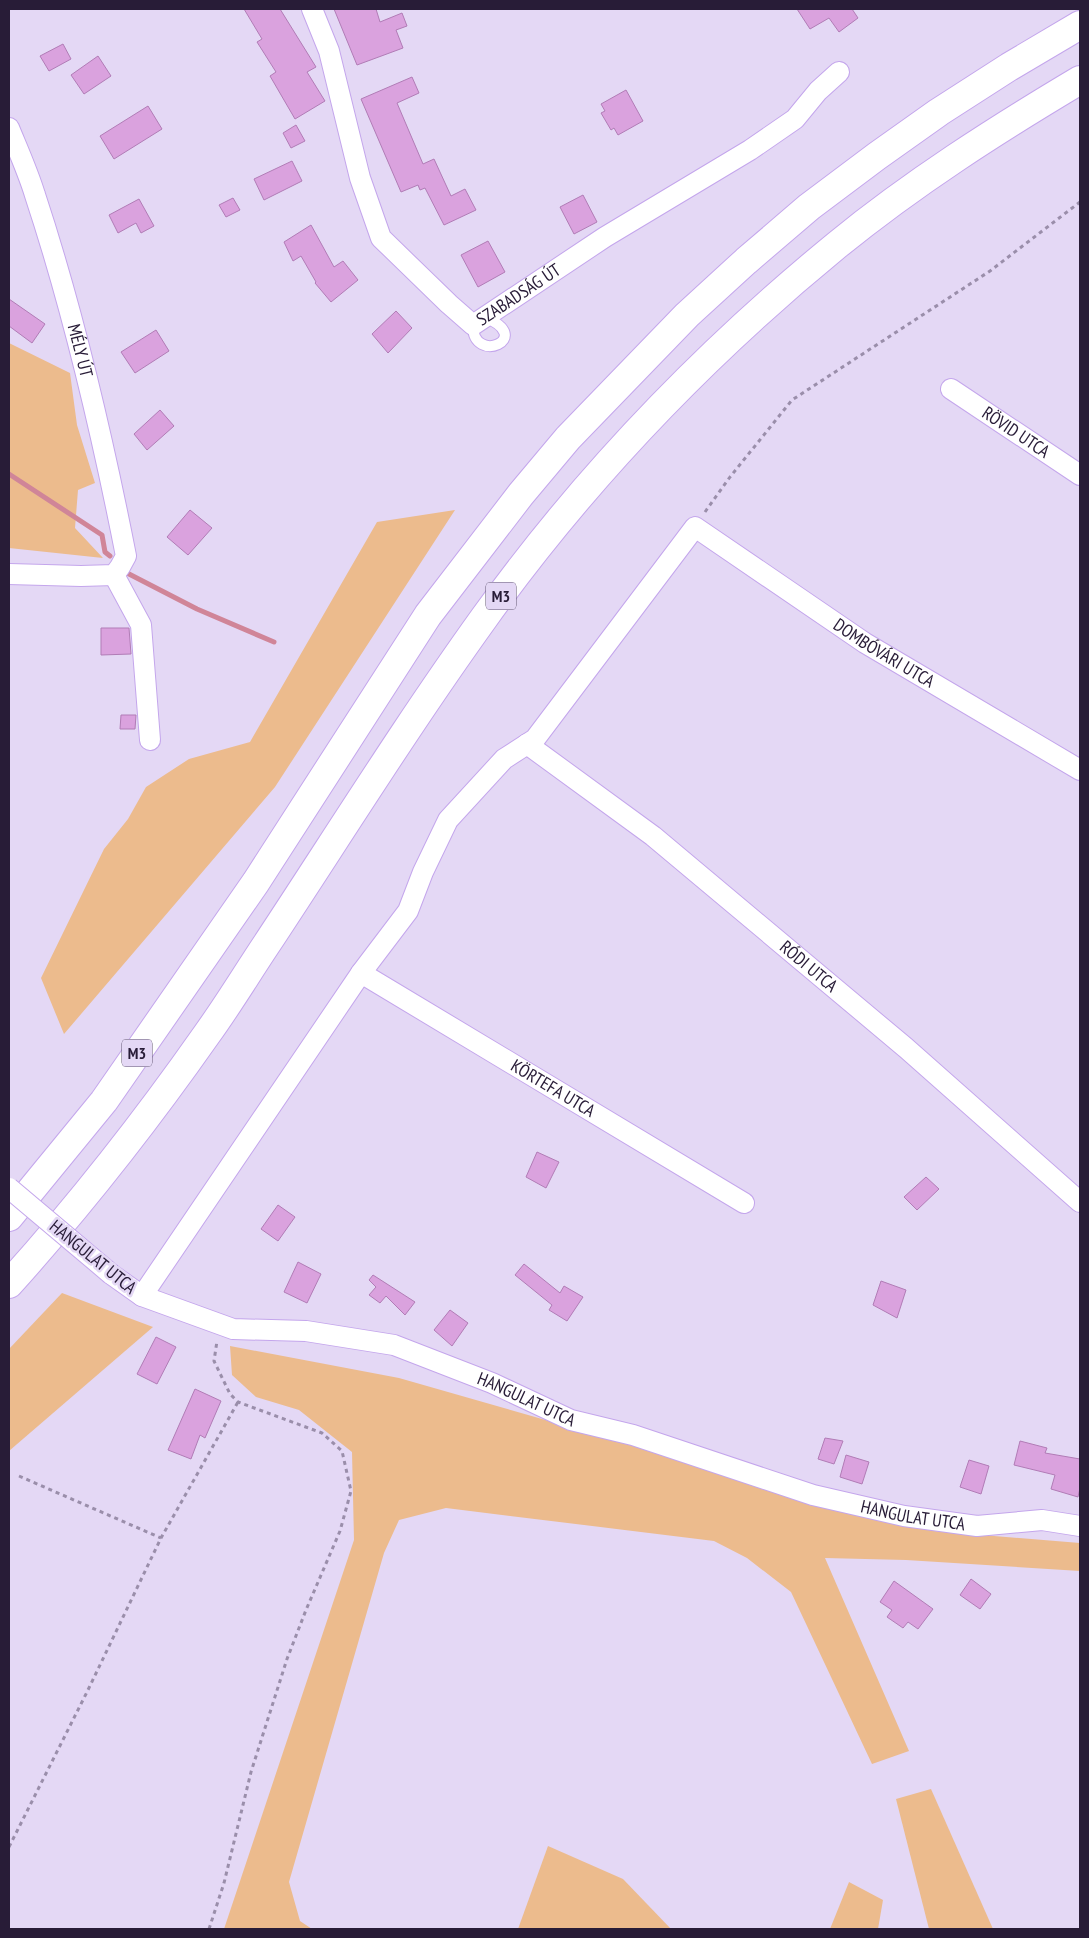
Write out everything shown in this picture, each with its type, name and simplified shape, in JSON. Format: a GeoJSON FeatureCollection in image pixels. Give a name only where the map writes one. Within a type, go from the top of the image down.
{"type":"FeatureCollection","features":[{"type":"Feature","properties":{"kind":"highway","name":"M3"},"geometry":{"type":"LineString","coordinates":[[9,1217],[115,1085],[256,882],[428,615],[521,494],[568,438],[687,315],[809,207],[876,156],[939,112],[1080,25]]}},
{"type":"Feature","properties":{"kind":"highway","name":"M3"},"geometry":{"type":"LineString","coordinates":[[9,1284],[53,1236],[118,1154],[208,1034],[420,711],[485,617],[560,519],[606,466],[674,394],[732,337],[839,243],[959,155],[1080,80]]}},
{"type":"Feature","properties":{"kind":"street","name":"SZABADSÁG ÚT"},"geometry":{"type":"LineString","coordinates":[[312,9],[329,51],[360,178],[381,238],[449,304],[479,321],[604,237],[750,150],[795,119],[818,91],[839,72]]}},
{"type":"Feature","properties":{"kind":"street","name":"MÉLY ÚT"},"geometry":{"type":"LineString","coordinates":[[9,128],[35,194],[62,285],[106,454],[126,556],[114,575]]}},
{"type":"Feature","properties":{"kind":"street","name":"RÖVID UTCA"},"geometry":{"type":"LineString","coordinates":[[951,389],[1080,476]]}},
{"type":"Feature","properties":{"kind":"street"},"geometry":{"type":"LineString","coordinates":[[142,1296],[361,973],[408,911],[423,872],[448,820],[504,759],[535,738],[695,526]]}},
{"type":"Feature","properties":{"kind":"street","name":"DOMBÓVÁRI UTCA"},"geometry":{"type":"LineString","coordinates":[[695,526],[865,643],[1080,770]]}},
{"type":"Feature","properties":{"kind":"street"},"geometry":{"type":"LineString","coordinates":[[9,574],[114,575],[141,625],[150,740]]}},
{"type":"Feature","properties":{"kind":"street","name":"RÓDI UTCA"},"geometry":{"type":"LineString","coordinates":[[527,744],[653,836],[906,1048],[1080,1202]]}},
{"type":"Feature","properties":{"kind":"street","name":"KÖRTEFA UTCA"},"geometry":{"type":"LineString","coordinates":[[361,973],[744,1203]]}},
{"type":"Feature","properties":{"kind":"street","name":"HANGULAT UTCA"},"geometry":{"type":"LineString","coordinates":[[9,1188],[111,1274],[142,1296],[233,1329],[306,1331],[394,1345],[492,1383],[571,1420],[634,1435],[813,1495],[904,1516],[977,1526],[1042,1520],[1080,1526]]}},
{"type":"Feature","properties":{"kind":"path"},"geometry":{"type":"LineString","coordinates":[[695,526],[730,477],[792,400],[990,271],[1080,202]]}},
{"type":"Feature","properties":{"kind":"path"},"geometry":{"type":"LineString","coordinates":[[209,1929],[224,1883],[254,1762],[287,1659],[340,1531],[351,1491],[342,1451],[322,1433],[238,1402],[230,1394],[214,1361],[219,1324]]}},
{"type":"Feature","properties":{"kind":"path"},"geometry":{"type":"LineString","coordinates":[[9,1848],[87,1692],[160,1538],[238,1402]]}},
{"type":"Feature","properties":{"kind":"path"},"geometry":{"type":"LineString","coordinates":[[20,1476],[160,1538]]}},
{"type":"Feature","properties":{"kind":"shaded area"},"geometry":{"type":"Polygon","coordinates":[[[9,343],[70,373],[77,425],[95,483],[78,490],[75,528],[103,558],[9,548],[9,343]]]}},
{"type":"Feature","properties":{"kind":"shaded area"},"geometry":{"type":"Polygon","coordinates":[[[455,510],[275,787],[64,1034],[41,978],[104,849],[128,819],[146,787],[189,759],[250,742],[377,522],[455,510]]]}},
{"type":"Feature","properties":{"kind":"shaded area"},"geometry":{"type":"Polygon","coordinates":[[[62,1293],[153,1327],[9,1451],[9,1349],[62,1293]]]}},
{"type":"Feature","properties":{"kind":"shaded area"},"geometry":{"type":"Polygon","coordinates":[[[230,1346],[399,1378],[934,1531],[1080,1543],[1080,1571],[906,1560],[825,1558],[909,1751],[872,1764],[791,1592],[747,1558],[714,1541],[446,1508],[399,1520],[384,1553],[289,1882],[300,1921],[312,1929],[224,1929],[354,1540],[352,1452],[299,1410],[256,1397],[232,1375],[230,1346]]]}},
{"type":"Feature","properties":{"kind":"shaded area"},"geometry":{"type":"Polygon","coordinates":[[[931,1789],[993,1929],[929,1929],[896,1799],[931,1789]]]}},
{"type":"Feature","properties":{"kind":"shaded area"},"geometry":{"type":"Polygon","coordinates":[[[548,1846],[623,1879],[671,1929],[518,1929],[548,1846]]]}},
{"type":"Feature","properties":{"kind":"shaded area"},"geometry":{"type":"Polygon","coordinates":[[[849,1882],[883,1900],[878,1929],[830,1929],[849,1882]]]}},
{"type":"Feature","properties":{"kind":"building"},"geometry":{"type":"Polygon","coordinates":[[[244,9],[280,9],[316,67],[307,72],[325,101],[295,119],[270,76],[276,72],[257,42],[262,39],[244,9]]]}},
{"type":"Feature","properties":{"kind":"building"},"geometry":{"type":"Polygon","coordinates":[[[334,9],[376,9],[380,22],[402,13],[407,26],[396,30],[403,48],[357,65],[334,9]]]}},
{"type":"Feature","properties":{"kind":"building"},"geometry":{"type":"Polygon","coordinates":[[[797,9],[852,9],[858,18],[839,32],[829,18],[810,29],[797,9]]]}},
{"type":"Feature","properties":{"kind":"building"},"geometry":{"type":"Polygon","coordinates":[[[63,44],[71,59],[49,71],[40,56],[63,44]]]}},
{"type":"Feature","properties":{"kind":"building"},"geometry":{"type":"Polygon","coordinates":[[[98,56],[111,76],[84,94],[71,75],[98,56]]]}},
{"type":"Feature","properties":{"kind":"building"},"geometry":{"type":"Polygon","coordinates":[[[412,77],[419,93],[397,103],[423,164],[434,159],[451,196],[465,189],[476,210],[444,225],[425,188],[420,190],[418,185],[401,192],[361,99],[412,77]]]}},
{"type":"Feature","properties":{"kind":"building"},"geometry":{"type":"Polygon","coordinates":[[[626,90],[643,121],[618,135],[614,128],[611,130],[601,113],[605,111],[601,104],[626,90]]]}},
{"type":"Feature","properties":{"kind":"building"},"geometry":{"type":"Polygon","coordinates":[[[148,106],[162,129],[114,159],[100,136],[148,106]]]}},
{"type":"Feature","properties":{"kind":"building"},"geometry":{"type":"Polygon","coordinates":[[[296,125],[305,141],[291,148],[283,133],[296,125]]]}},
{"type":"Feature","properties":{"kind":"building"},"geometry":{"type":"Polygon","coordinates":[[[292,161],[302,181],[264,200],[254,179],[292,161]]]}},
{"type":"Feature","properties":{"kind":"building"},"geometry":{"type":"Polygon","coordinates":[[[583,195],[597,222],[574,234],[560,207],[583,195]]]}},
{"type":"Feature","properties":{"kind":"building"},"geometry":{"type":"Polygon","coordinates":[[[233,198],[240,210],[226,217],[219,205],[233,198]]]}},
{"type":"Feature","properties":{"kind":"building"},"geometry":{"type":"Polygon","coordinates":[[[139,199],[154,226],[141,233],[136,223],[118,233],[109,215],[139,199]]]}},
{"type":"Feature","properties":{"kind":"building"},"geometry":{"type":"Polygon","coordinates":[[[311,225],[334,267],[343,261],[358,280],[331,302],[315,283],[301,256],[293,261],[284,242],[311,225]]]}},
{"type":"Feature","properties":{"kind":"building"},"geometry":{"type":"Polygon","coordinates":[[[488,241],[505,272],[478,287],[461,255],[488,241]]]}},
{"type":"Feature","properties":{"kind":"building"},"geometry":{"type":"Polygon","coordinates":[[[9,299],[45,324],[32,343],[9,326],[9,299]]]}},
{"type":"Feature","properties":{"kind":"building"},"geometry":{"type":"Polygon","coordinates":[[[396,311],[412,328],[388,353],[372,334],[396,311]]]}},
{"type":"Feature","properties":{"kind":"building"},"geometry":{"type":"Polygon","coordinates":[[[156,330],[169,351],[135,373],[121,352],[156,330]]]}},
{"type":"Feature","properties":{"kind":"building"},"geometry":{"type":"Polygon","coordinates":[[[160,410],[174,426],[147,450],[134,434],[160,410]]]}},
{"type":"Feature","properties":{"kind":"building"},"geometry":{"type":"Polygon","coordinates":[[[190,510],[212,528],[188,555],[167,537],[190,510]]]}},
{"type":"Feature","properties":{"kind":"building"},"geometry":{"type":"Polygon","coordinates":[[[101,628],[129,628],[131,654],[101,655],[101,628]]]}},
{"type":"Feature","properties":{"kind":"building"},"geometry":{"type":"Polygon","coordinates":[[[121,715],[136,715],[135,729],[120,729],[121,715]]]}},
{"type":"Feature","properties":{"kind":"building"},"geometry":{"type":"Polygon","coordinates":[[[537,1152],[559,1162],[546,1188],[526,1177],[537,1152]]]}},
{"type":"Feature","properties":{"kind":"building"},"geometry":{"type":"Polygon","coordinates":[[[926,1177],[939,1189],[917,1210],[904,1197],[926,1177]]]}},
{"type":"Feature","properties":{"kind":"building"},"geometry":{"type":"Polygon","coordinates":[[[278,1205],[295,1217],[278,1241],[261,1229],[278,1205]]]}},
{"type":"Feature","properties":{"kind":"building"},"geometry":{"type":"Polygon","coordinates":[[[298,1262],[321,1274],[307,1303],[284,1292],[298,1262]]]}},
{"type":"Feature","properties":{"kind":"building"},"geometry":{"type":"Polygon","coordinates":[[[524,1264],[560,1293],[564,1286],[583,1297],[567,1321],[549,1310],[552,1305],[515,1275],[524,1264]]]}},
{"type":"Feature","properties":{"kind":"building"},"geometry":{"type":"Polygon","coordinates":[[[373,1275],[415,1302],[405,1315],[386,1296],[380,1303],[369,1295],[376,1287],[369,1280],[373,1275]]]}},
{"type":"Feature","properties":{"kind":"building"},"geometry":{"type":"Polygon","coordinates":[[[881,1281],[906,1290],[897,1318],[873,1305],[881,1281]]]}},
{"type":"Feature","properties":{"kind":"building"},"geometry":{"type":"Polygon","coordinates":[[[450,1310],[468,1323],[452,1346],[434,1330],[450,1310]]]}},
{"type":"Feature","properties":{"kind":"building"},"geometry":{"type":"Polygon","coordinates":[[[156,1337],[176,1347],[157,1384],[137,1374],[156,1337]]]}},
{"type":"Feature","properties":{"kind":"building"},"geometry":{"type":"Polygon","coordinates":[[[195,1389],[221,1401],[205,1438],[200,1435],[191,1459],[168,1450],[195,1389]]]}},
{"type":"Feature","properties":{"kind":"building"},"geometry":{"type":"Polygon","coordinates":[[[825,1438],[843,1441],[834,1464],[818,1459],[825,1438]]]}},
{"type":"Feature","properties":{"kind":"building"},"geometry":{"type":"Polygon","coordinates":[[[1020,1441],[1047,1448],[1045,1453],[1080,1459],[1080,1488],[1078,1497],[1051,1489],[1055,1475],[1014,1465],[1020,1441]]]}},
{"type":"Feature","properties":{"kind":"building"},"geometry":{"type":"Polygon","coordinates":[[[846,1455],[869,1462],[862,1484],[840,1477],[846,1455]]]}},
{"type":"Feature","properties":{"kind":"building"},"geometry":{"type":"Polygon","coordinates":[[[969,1460],[989,1466],[981,1494],[960,1487],[969,1460]]]}},
{"type":"Feature","properties":{"kind":"building"},"geometry":{"type":"Polygon","coordinates":[[[971,1579],[991,1594],[980,1609],[960,1595],[971,1579]]]}},
{"type":"Feature","properties":{"kind":"building"},"geometry":{"type":"Polygon","coordinates":[[[894,1581],[933,1609],[918,1629],[908,1622],[903,1628],[887,1617],[892,1610],[880,1602],[894,1581]]]}},
{"type":"Feature","properties":{"kind":"waterway"},"geometry":{"type":"LineString","coordinates":[[9,474],[102,535],[105,552],[110,556]]}},
{"type":"Feature","properties":{"kind":"waterway"},"geometry":{"type":"LineString","coordinates":[[129,574],[197,609],[274,642]]}}]}
